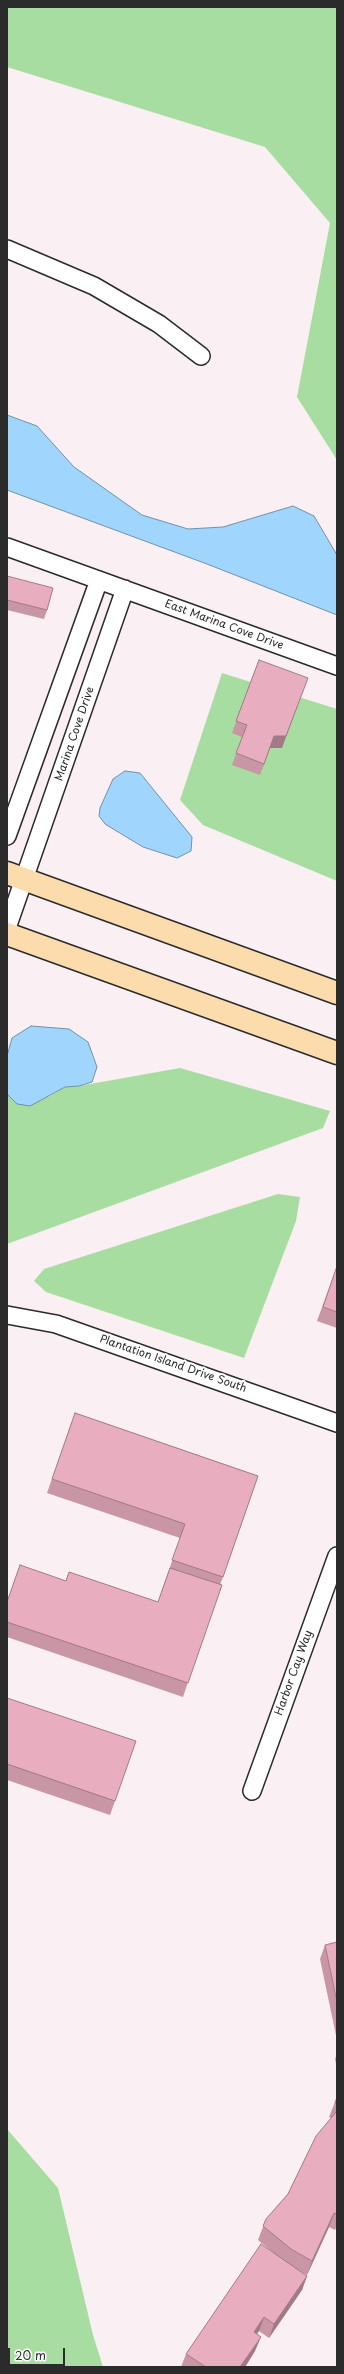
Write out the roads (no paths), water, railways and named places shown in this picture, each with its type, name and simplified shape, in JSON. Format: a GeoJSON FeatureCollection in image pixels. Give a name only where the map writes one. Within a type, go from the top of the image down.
{"type":"FeatureCollection","features":[{"type":"Feature","properties":{"kind":"main road"},"geometry":{"type":"LineString","coordinates":[[16,876],[337,992]]}},
{"type":"Feature","properties":{"kind":"main road"},"geometry":{"type":"LineString","coordinates":[[7,934],[337,1053]]}},
{"type":"Feature","properties":{"kind":"street"},"geometry":{"type":"LineString","coordinates":[[7,249],[94,286],[159,324],[201,356]]}},
{"type":"Feature","properties":{"kind":"street","name":"East Marina Cove Drive"},"geometry":{"type":"LineString","coordinates":[[7,547],[337,666]]}},
{"type":"Feature","properties":{"kind":"street"},"geometry":{"type":"LineString","coordinates":[[7,836],[112,584]]}},
{"type":"Feature","properties":{"kind":"street","name":"Marina Cove Drive"},"geometry":{"type":"LineString","coordinates":[[16,876],[112,584]]}},
{"type":"Feature","properties":{"kind":"street"},"geometry":{"type":"LineString","coordinates":[[7,928],[16,876]]}},
{"type":"Feature","properties":{"kind":"street","name":"Plantation Island Drive South"},"geometry":{"type":"LineString","coordinates":[[7,1315],[56,1324],[337,1422]]}},
{"type":"Feature","properties":{"kind":"street","name":"Harbor Cay Way"},"geometry":{"type":"LineString","coordinates":[[252,1791],[337,1556]]}},
{"type":"Feature","properties":{"kind":"water"},"geometry":{"type":"Polygon","coordinates":[[[7,415],[37,426],[74,467],[142,515],[188,529],[223,527],[293,506],[314,516],[337,555],[337,615],[207,564],[7,490],[7,415]]]}},
{"type":"Feature","properties":{"kind":"water"},"geometry":{"type":"Polygon","coordinates":[[[125,771],[140,773],[192,837],[191,851],[177,858],[143,847],[105,824],[99,816],[100,808],[113,779],[125,771]]]}},
{"type":"Feature","properties":{"kind":"water"},"geometry":{"type":"Polygon","coordinates":[[[31,1026],[69,1029],[88,1042],[97,1067],[92,1082],[79,1086],[65,1087],[30,1106],[17,1104],[7,1094],[7,1056],[12,1038],[31,1026]]]}}]}
